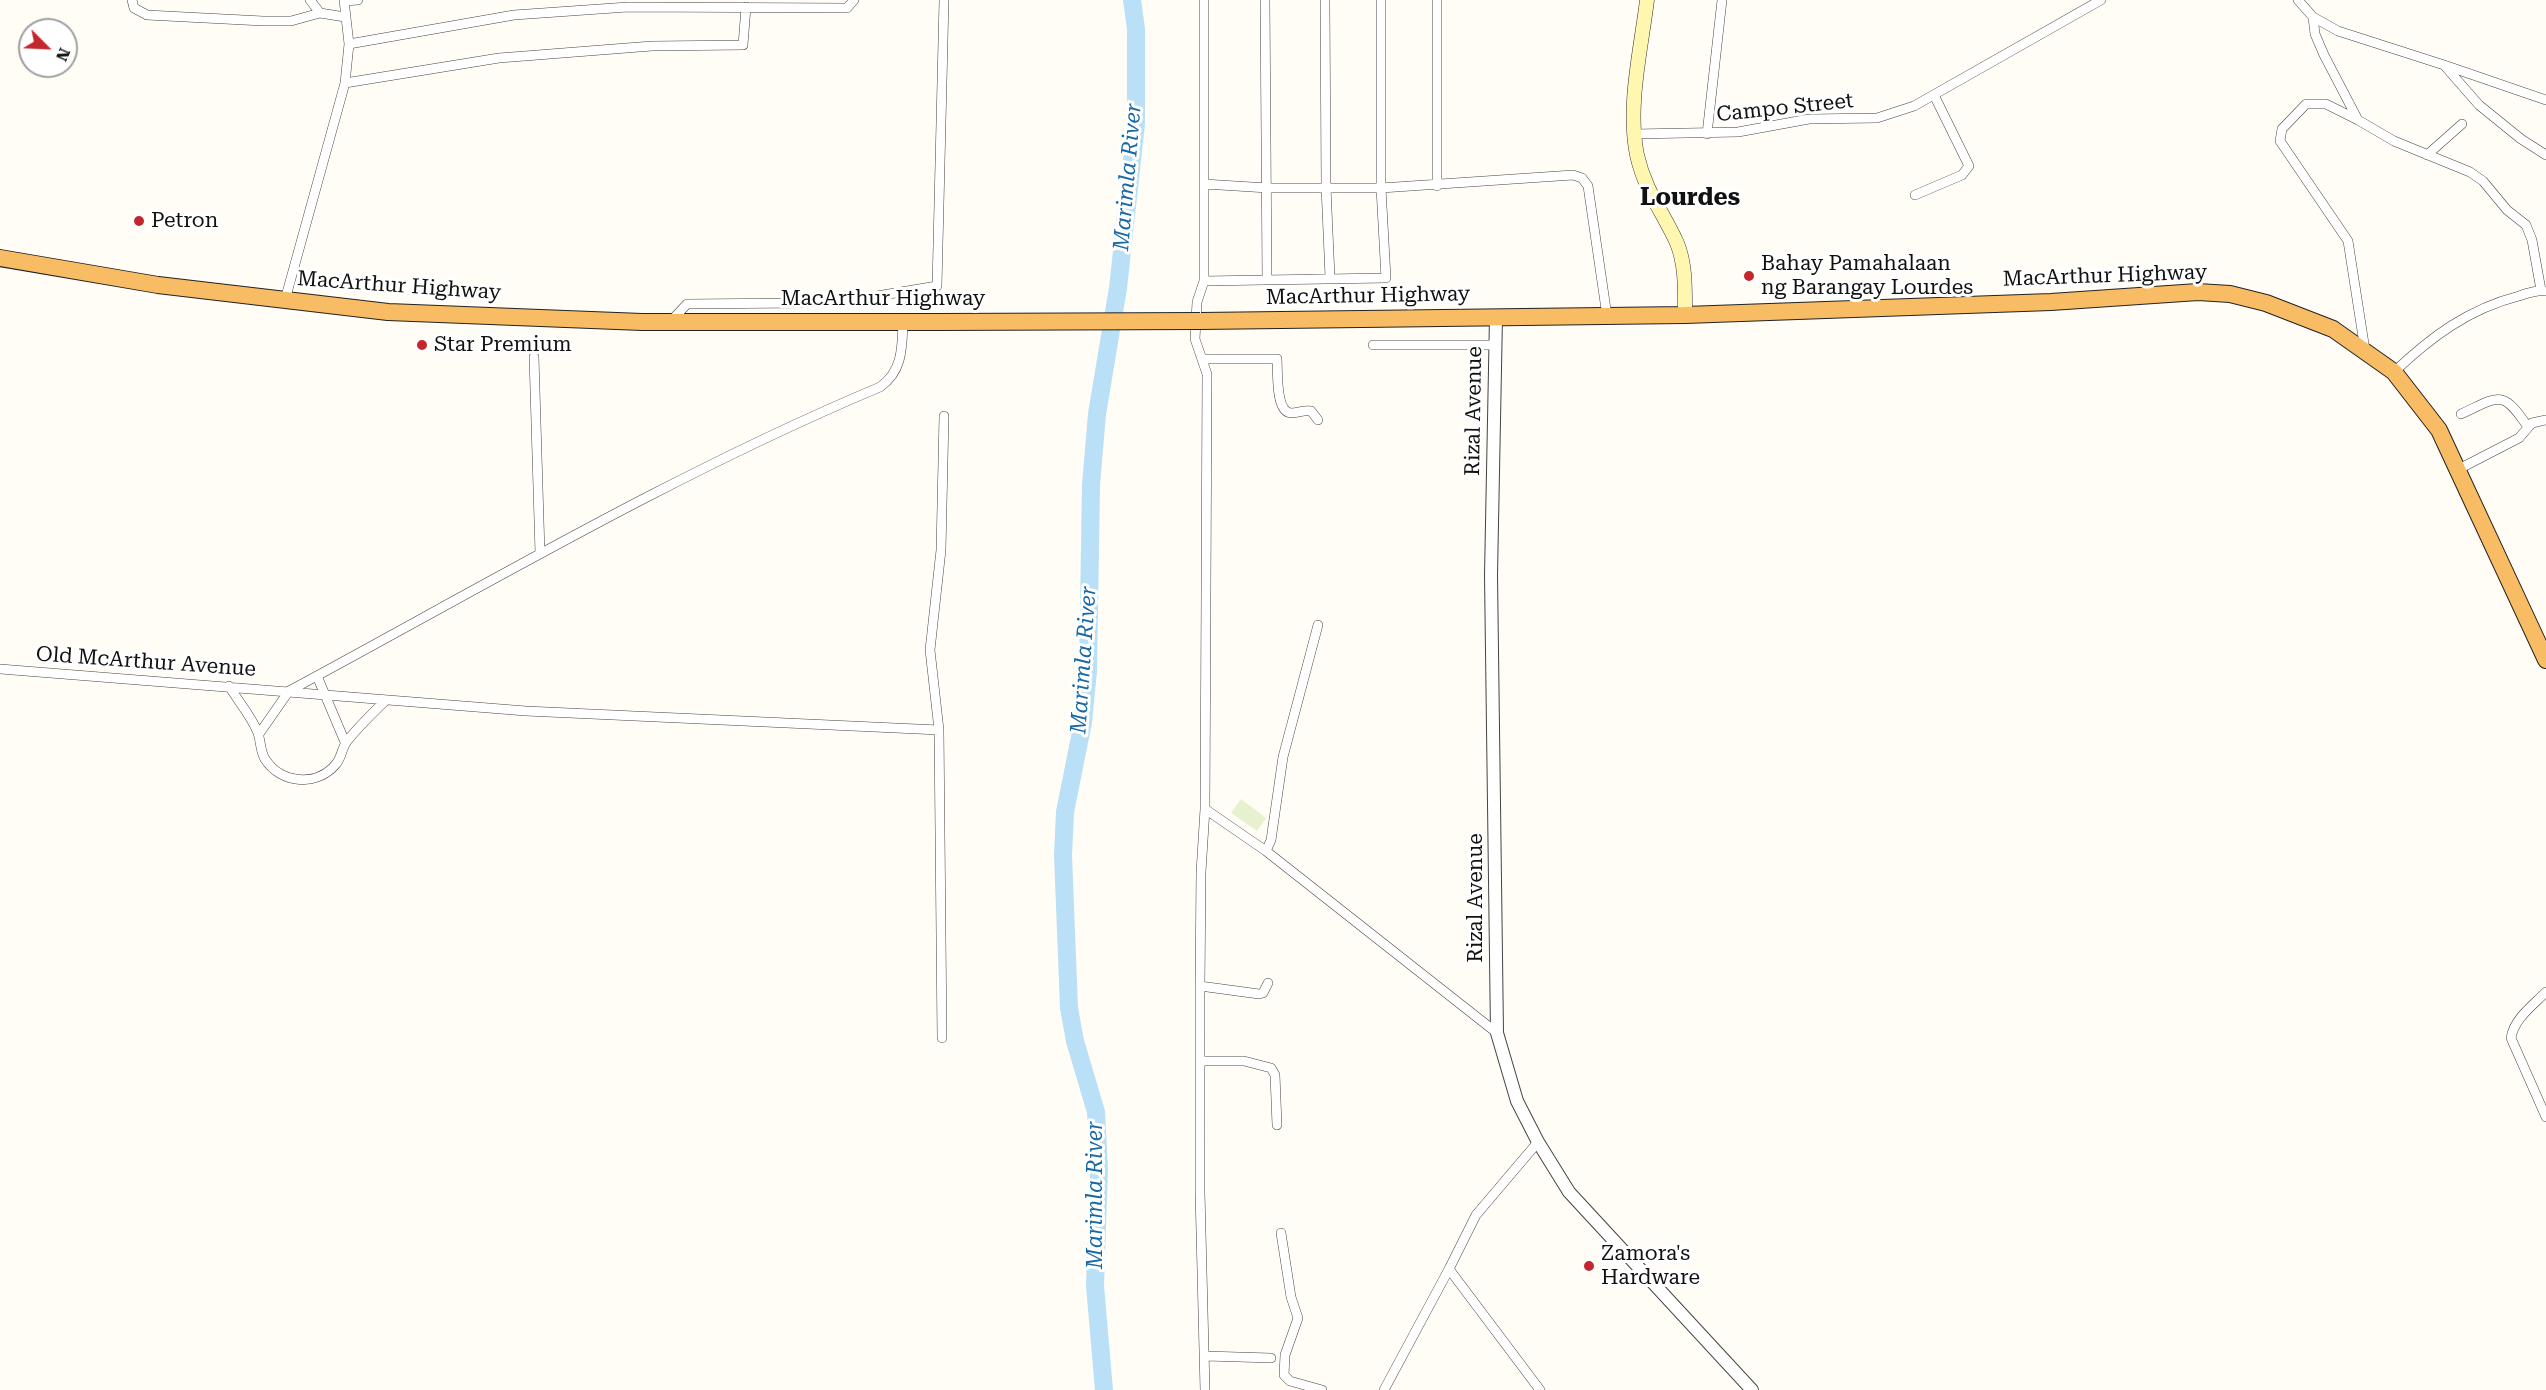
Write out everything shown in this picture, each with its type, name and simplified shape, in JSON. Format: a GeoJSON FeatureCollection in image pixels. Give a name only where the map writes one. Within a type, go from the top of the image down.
{"type":"FeatureCollection","features":[{"type":"Feature","properties":{"kind":"highway","name":"MacArthur Highway"},"geometry":{"type":"LineString","coordinates":[[0,258],[149,284],[388,312],[671,321],[1200,321],[1685,315],[2051,302],[2198,292],[2230,294],[2266,303],[2334,329],[2394,372],[2439,430],[2546,660]]}},
{"type":"Feature","properties":{"kind":"main road"},"geometry":{"type":"LineString","coordinates":[[1647,0],[1636,88],[1635,134],[1642,174],[1657,209],[1677,244],[1682,260],[1685,315]]}},
{"type":"Feature","properties":{"kind":"street"},"geometry":{"type":"LineString","coordinates":[[132,0],[134,8],[147,15],[263,21],[291,21],[320,13],[345,17]]}},
{"type":"Feature","properties":{"kind":"street"},"geometry":{"type":"LineString","coordinates":[[310,0],[320,13]]}},
{"type":"Feature","properties":{"kind":"street"},"geometry":{"type":"LineString","coordinates":[[285,300],[345,83],[349,44],[344,0],[358,0]]}},
{"type":"Feature","properties":{"kind":"street"},"geometry":{"type":"LineString","coordinates":[[349,44],[513,15],[628,7],[847,8],[854,0]]}},
{"type":"Feature","properties":{"kind":"street"},"geometry":{"type":"LineString","coordinates":[[671,321],[687,304],[849,300],[937,286],[944,0]]}},
{"type":"Feature","properties":{"kind":"street"},"geometry":{"type":"LineString","coordinates":[[1204,0],[1204,281],[1197,302],[1196,339],[1203,359],[1207,398],[1203,646],[1205,808],[1200,986],[1202,1061],[1200,1192],[1206,1356],[1205,1390]]}},
{"type":"Feature","properties":{"kind":"street"},"geometry":{"type":"LineString","coordinates":[[1265,0],[1268,278]]}},
{"type":"Feature","properties":{"kind":"street"},"geometry":{"type":"LineString","coordinates":[[1325,0],[1326,188],[1330,277]]}},
{"type":"Feature","properties":{"kind":"street"},"geometry":{"type":"LineString","coordinates":[[1204,281],[1268,278],[1386,278],[1381,188],[1381,0]]}},
{"type":"Feature","properties":{"kind":"street"},"geometry":{"type":"LineString","coordinates":[[1437,0],[1437,186]]}},
{"type":"Feature","properties":{"kind":"street"},"geometry":{"type":"LineString","coordinates":[[1707,134],[1722,0]]}},
{"type":"Feature","properties":{"kind":"street","name":"Campo Street"},"geometry":{"type":"LineString","coordinates":[[1635,134],[1738,132],[1809,119],[1877,118],[1914,106],[2101,0]]}},
{"type":"Feature","properties":{"kind":"street"},"geometry":{"type":"LineString","coordinates":[[2298,0],[2313,16],[2338,31],[2546,100]]}},
{"type":"Feature","properties":{"kind":"street"},"geometry":{"type":"LineString","coordinates":[[345,83],[499,58],[652,46],[743,45],[747,7]]}},
{"type":"Feature","properties":{"kind":"street"},"geometry":{"type":"LineString","coordinates":[[2313,16],[2315,34],[2324,55],[2358,120]]}},
{"type":"Feature","properties":{"kind":"street"},"geometry":{"type":"LineString","coordinates":[[2444,65],[2479,105],[2521,139],[2546,155]]}},
{"type":"Feature","properties":{"kind":"street"},"geometry":{"type":"LineString","coordinates":[[1915,195],[1962,175],[1969,166],[1934,95]]}},
{"type":"Feature","properties":{"kind":"street"},"geometry":{"type":"LineString","coordinates":[[2365,350],[2348,241],[2280,141],[2282,129],[2306,104],[2326,104],[2358,120],[2370,129],[2476,176],[2506,210],[2526,225],[2532,240],[2543,290],[2474,311],[2446,327],[2394,372]]}},
{"type":"Feature","properties":{"kind":"street"},"geometry":{"type":"LineString","coordinates":[[2427,154],[2462,124]]}},
{"type":"Feature","properties":{"kind":"street"},"geometry":{"type":"LineString","coordinates":[[1204,184],[1268,188],[1381,188],[1573,175],[1582,178],[1588,186],[1598,238],[1608,316]]}},
{"type":"Feature","properties":{"kind":"street","name":"Rizal Avenue"},"geometry":{"type":"LineString","coordinates":[[1496,317],[1491,575],[1497,1033],[1516,1101],[1569,1192],[1584,1211],[1752,1390]]}},
{"type":"Feature","properties":{"kind":"street"},"geometry":{"type":"LineString","coordinates":[[259,734],[289,691],[678,479],[789,425],[880,387],[889,381],[899,364],[903,322]]}},
{"type":"Feature","properties":{"kind":"street"},"geometry":{"type":"LineString","coordinates":[[1373,345],[1495,345]]}},
{"type":"Feature","properties":{"kind":"street"},"geometry":{"type":"LineString","coordinates":[[534,357],[540,553]]}},
{"type":"Feature","properties":{"kind":"street"},"geometry":{"type":"LineString","coordinates":[[1203,359],[1277,358],[1279,400],[1283,409],[1289,413],[1311,411],[1318,420]]}},
{"type":"Feature","properties":{"kind":"street"},"geometry":{"type":"LineString","coordinates":[[2462,414],[2493,399],[2505,399],[2513,405],[2528,427]]}},
{"type":"Feature","properties":{"kind":"street"},"geometry":{"type":"LineString","coordinates":[[942,1038],[939,730],[930,650],[941,550],[944,416]]}},
{"type":"Feature","properties":{"kind":"street"},"geometry":{"type":"LineString","coordinates":[[2457,470],[2519,438],[2538,420],[2546,420]]}},
{"type":"Feature","properties":{"kind":"street"},"geometry":{"type":"LineString","coordinates":[[1266,851],[1271,840],[1283,757],[1318,624]]}},
{"type":"Feature","properties":{"kind":"street","name":"Old McArthur Avenue"},"geometry":{"type":"LineString","coordinates":[[0,669],[289,691]]}},
{"type":"Feature","properties":{"kind":"street"},"geometry":{"type":"LineString","coordinates":[[317,676],[345,742]]}},
{"type":"Feature","properties":{"kind":"street"},"geometry":{"type":"LineString","coordinates":[[229,686],[259,734],[260,748],[266,761],[282,775],[297,780],[312,779],[326,773],[337,763],[345,742],[386,700]]}},
{"type":"Feature","properties":{"kind":"street"},"geometry":{"type":"LineString","coordinates":[[289,691],[647,718],[939,730]]}},
{"type":"Feature","properties":{"kind":"street"},"geometry":{"type":"LineString","coordinates":[[1205,808],[1266,851],[1497,1033]]}},
{"type":"Feature","properties":{"kind":"street"},"geometry":{"type":"LineString","coordinates":[[1200,986],[1259,994],[1263,993],[1268,983]]}},
{"type":"Feature","properties":{"kind":"street"},"geometry":{"type":"LineString","coordinates":[[2546,992],[2518,1021],[2512,1029],[2511,1038],[2546,1118]]}},
{"type":"Feature","properties":{"kind":"street"},"geometry":{"type":"LineString","coordinates":[[1202,1061],[1244,1061],[1271,1068],[1275,1075],[1277,1125]]}},
{"type":"Feature","properties":{"kind":"street"},"geometry":{"type":"LineString","coordinates":[[1384,1390],[1476,1215],[1538,1142]]}},
{"type":"Feature","properties":{"kind":"street"},"geometry":{"type":"LineString","coordinates":[[1281,1233],[1291,1297],[1298,1318],[1285,1355],[1284,1375],[1290,1381],[1322,1390]]}},
{"type":"Feature","properties":{"kind":"street"},"geometry":{"type":"LineString","coordinates":[[1449,1269],[1540,1390]]}},
{"type":"Feature","properties":{"kind":"street"},"geometry":{"type":"LineString","coordinates":[[1206,1356],[1271,1358]]}},
{"type":"Feature","properties":{"kind":"green space"},"geometry":{"type":"Polygon","coordinates":[[[1241,799],[1266,818],[1257,831],[1231,813],[1241,799]]]}},
{"type":"Feature","properties":{"kind":"waterway","name":"Marimla River"},"geometry":{"type":"LineString","coordinates":[[1104,1390],[1095,1286],[1099,1169],[1096,1112],[1075,1041],[1069,1008],[1063,855],[1065,812],[1083,722],[1088,671],[1091,485],[1097,414],[1118,288],[1136,124],[1136,29],[1132,0]]}},
{"type":"Feature","properties":{"kind":"place","name":"Petron"},"geometry":{"type":"Point","coordinates":[139,221]}},
{"type":"Feature","properties":{"kind":"place","name":"Bahay Pamahalaan ng Barangay Lourdes"},"geometry":{"type":"Point","coordinates":[1749,276]}},
{"type":"Feature","properties":{"kind":"place","name":"Star Premium"},"geometry":{"type":"Point","coordinates":[422,345]}},
{"type":"Feature","properties":{"kind":"place","name":"Zamora's Hardware"},"geometry":{"type":"Point","coordinates":[1589,1266]}},
{"type":"Feature","properties":{"kind":"district","name":"Lourdes"},"geometry":{"type":"Point","coordinates":[1690,198]}}]}
